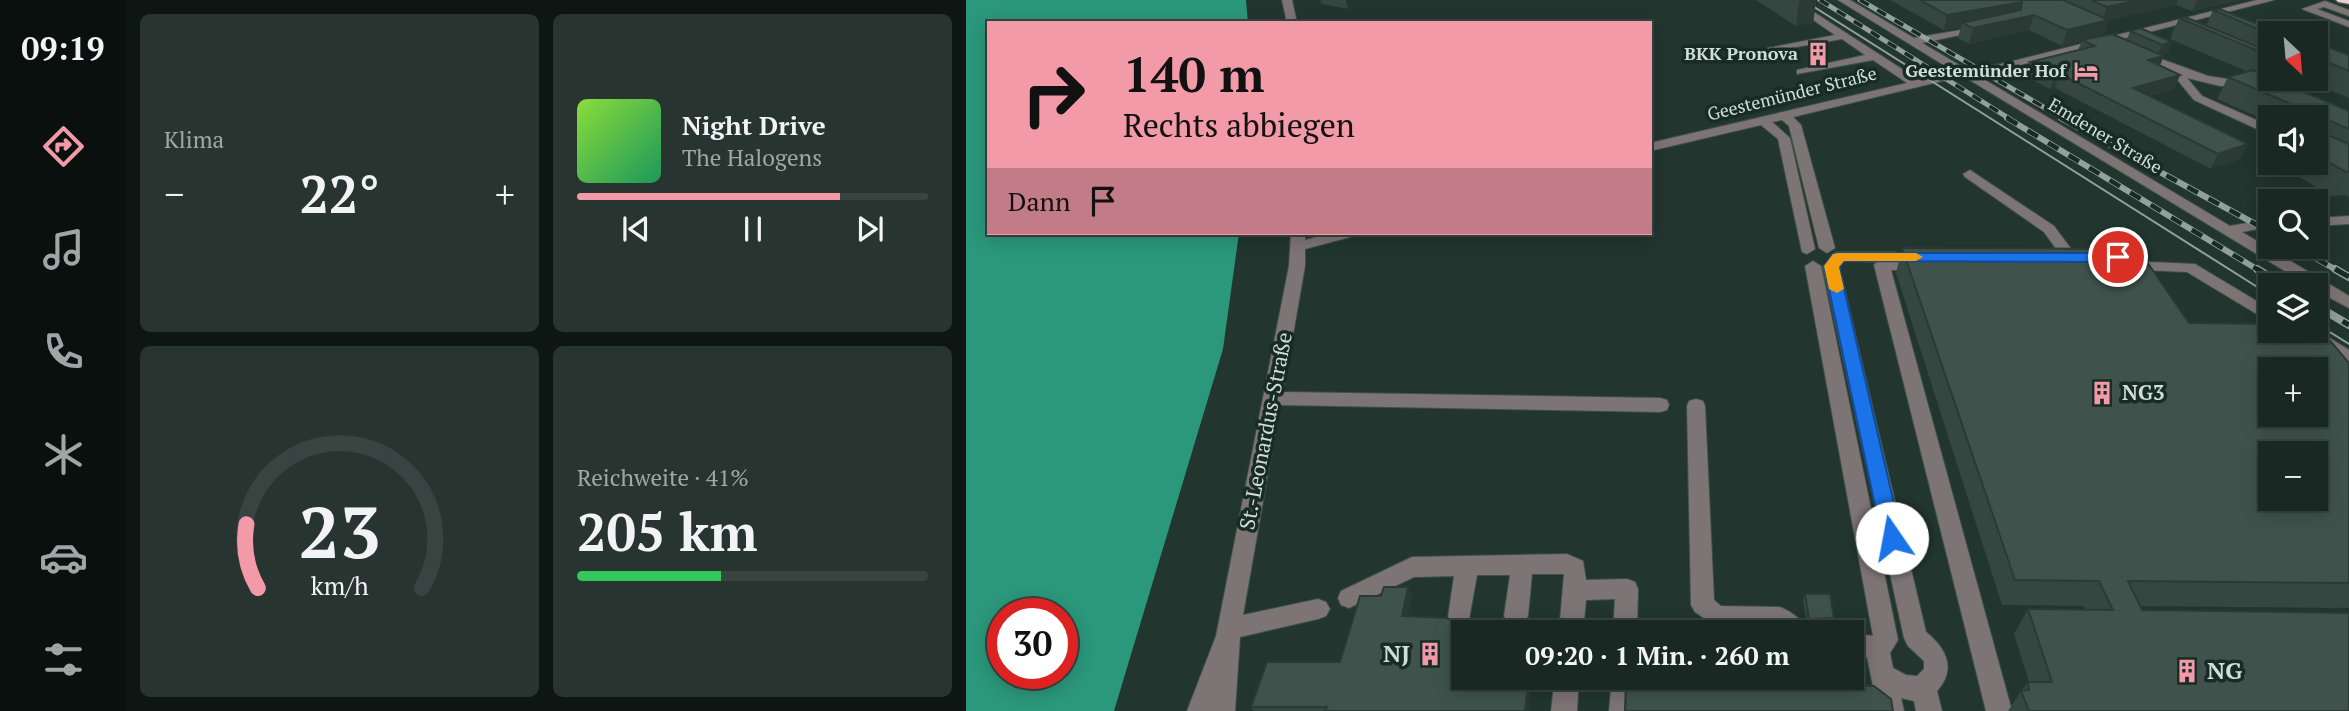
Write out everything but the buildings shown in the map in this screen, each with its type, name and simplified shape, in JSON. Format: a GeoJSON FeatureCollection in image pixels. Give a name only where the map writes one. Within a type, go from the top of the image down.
{"type":"FeatureCollection","features":[{"type":"Feature","properties":{"kind":"street"},"geometry":{"type":"LineString","coordinates":[[1287,0],[1292,21]]}},
{"type":"Feature","properties":{"kind":"street"},"geometry":{"type":"LineString","coordinates":[[1789,0],[1919,83],[1960,87],[2000,96]]}},
{"type":"Feature","properties":{"kind":"street","name":"Emdener Straße"},"geometry":{"type":"LineString","coordinates":[[1843,0],[2349,303]]}},
{"type":"Feature","properties":{"kind":"street","name":"Geestemünder Straße"},"geometry":{"type":"LineString","coordinates":[[1659,149],[1919,83],[2001,67],[2252,1],[2269,0]]}},
{"type":"Feature","properties":{"kind":"street"},"geometry":{"type":"LineString","coordinates":[[2349,13],[2325,4],[2307,9],[2349,24]]}},
{"type":"Feature","properties":{"kind":"street"},"geometry":{"type":"LineString","coordinates":[[2167,24],[2184,31]]}},
{"type":"Feature","properties":{"kind":"street"},"geometry":{"type":"LineString","coordinates":[[1912,42],[1986,27]]}},
{"type":"Feature","properties":{"kind":"street"},"geometry":{"type":"LineString","coordinates":[[2098,27],[2113,38],[2176,71],[2224,83],[2258,87]]}},
{"type":"Feature","properties":{"kind":"street"},"geometry":{"type":"LineString","coordinates":[[1772,50],[1844,36]]}},
{"type":"Feature","properties":{"kind":"street"},"geometry":{"type":"LineString","coordinates":[[1801,72],[1875,56]]}},
{"type":"Feature","properties":{"kind":"street"},"geometry":{"type":"LineString","coordinates":[[1919,83],[1931,74],[1937,58]]}},
{"type":"Feature","properties":{"kind":"street"},"geometry":{"type":"LineString","coordinates":[[2176,71],[2198,98],[2258,126]]}},
{"type":"Feature","properties":{"kind":"street"},"geometry":{"type":"LineString","coordinates":[[1785,116],[1795,125],[1823,257],[1916,638],[1933,654],[1937,668],[1926,699],[1884,676]]}},
{"type":"Feature","properties":{"kind":"street"},"geometry":{"type":"LineString","coordinates":[[1764,121],[1784,138],[1823,257],[1882,644],[1878,659],[1891,711]]}},
{"type":"Feature","properties":{"kind":"street"},"geometry":{"type":"LineString","coordinates":[[1970,174],[2049,229],[2067,261]]}},
{"type":"Feature","properties":{"kind":"street"},"geometry":{"type":"LineString","coordinates":[[2328,221],[2349,220]]}},
{"type":"Feature","properties":{"kind":"street"},"geometry":{"type":"LineString","coordinates":[[2225,231],[2258,225]]}},
{"type":"Feature","properties":{"kind":"street"},"geometry":{"type":"LineString","coordinates":[[1297,240],[1334,235]]}},
{"type":"Feature","properties":{"kind":"street","name":"St.-Leonardus-Straße"},"geometry":{"type":"LineString","coordinates":[[1212,707],[1273,398],[1297,265],[1297,240]]}},
{"type":"Feature","properties":{"kind":"street"},"geometry":{"type":"LineString","coordinates":[[1823,257],[1936,261],[1882,265],[1998,711]]}},
{"type":"Feature","properties":{"kind":"street"},"geometry":{"type":"LineString","coordinates":[[2258,300],[2189,257],[2110,262],[2190,267],[2258,310]]}},
{"type":"Feature","properties":{"kind":"street"},"geometry":{"type":"LineString","coordinates":[[2311,343],[2349,367]]}},
{"type":"Feature","properties":{"kind":"street"},"geometry":{"type":"LineString","coordinates":[[2325,343],[2349,358]]}},
{"type":"Feature","properties":{"kind":"street"},"geometry":{"type":"LineString","coordinates":[[1273,398],[1660,405]]}},
{"type":"Feature","properties":{"kind":"street"},"geometry":{"type":"LineString","coordinates":[[1696,406],[1703,604],[1717,616],[1782,620]]}},
{"type":"Feature","properties":{"kind":"street"},"geometry":{"type":"LineString","coordinates":[[1349,598],[1412,566],[1567,564],[1575,568],[1572,620]]}},
{"type":"Feature","properties":{"kind":"street"},"geometry":{"type":"LineString","coordinates":[[1517,616],[1522,565]]}},
{"type":"Feature","properties":{"kind":"street"},"geometry":{"type":"LineString","coordinates":[[1460,617],[1467,566]]}},
{"type":"Feature","properties":{"kind":"street"},"geometry":{"type":"LineString","coordinates":[[1575,590],[1627,589],[1626,620]]}},
{"type":"Feature","properties":{"kind":"street"},"geometry":{"type":"LineString","coordinates":[[1229,629],[1318,609]]}},
{"type":"Feature","properties":{"kind":"street"},"geometry":{"type":"LineString","coordinates":[[1864,644],[1882,644]]}},
{"type":"Feature","properties":{"kind":"street"},"geometry":{"type":"LineString","coordinates":[[1564,711],[1566,690]]}},
{"type":"Feature","properties":{"kind":"street"},"geometry":{"type":"LineString","coordinates":[[1622,711],[1623,690]]}},
{"type":"Feature","properties":{"kind":"shaded area"},"geometry":{"type":"Polygon","coordinates":[[[966,0],[1246,0],[1248,21],[987,21],[987,235],[1239,235],[1223,349],[1114,711],[966,711],[966,0]]]}},
{"type":"Feature","properties":{"kind":"tram line"},"geometry":{"type":"LineString","coordinates":[[1803,0],[2258,287]]}},
{"type":"Feature","properties":{"kind":"tram line"},"geometry":{"type":"LineString","coordinates":[[2328,331],[2349,344]]}},
{"type":"Feature","properties":{"kind":"railway"},"geometry":{"type":"LineString","coordinates":[[1820,0],[2010,119]]}},
{"type":"Feature","properties":{"kind":"railway"},"geometry":{"type":"LineString","coordinates":[[1860,0],[2064,119]]}},
{"type":"Feature","properties":{"kind":"railway"},"geometry":{"type":"LineString","coordinates":[[2007,118],[2260,271]]}},
{"type":"Feature","properties":{"kind":"railway"},"geometry":{"type":"LineString","coordinates":[[2061,118],[2258,225]]}},
{"type":"Feature","properties":{"kind":"railway"},"geometry":{"type":"LineString","coordinates":[[2317,259],[2338,271]]}},
{"type":"Feature","properties":{"kind":"railway"},"geometry":{"type":"LineString","coordinates":[[2257,269],[2264,273]]}},
{"type":"Feature","properties":{"kind":"railway"},"geometry":{"type":"LineString","coordinates":[[2335,269],[2349,277]]}},
{"type":"Feature","properties":{"kind":"railway"},"geometry":{"type":"LineString","coordinates":[[2328,313],[2349,325]]}},
{"type":"Feature","properties":{"kind":"slow traffic"},"geometry":{"type":"LineString","coordinates":[[1837,289],[1831,266],[1837,262],[1838,257],[1916,257]]}},
{"type":"Feature","properties":{"kind":"place","name":"BKK Pronova"},"geometry":{"type":"Point","coordinates":[1818,54]}},
{"type":"Feature","properties":{"kind":"place","name":"Geestemünder Hof"},"geometry":{"type":"Point","coordinates":[2086,71]}},
{"type":"Feature","properties":{"kind":"place","name":"NG3"},"geometry":{"type":"Point","coordinates":[2102,393]}},
{"type":"Feature","properties":{"kind":"place","name":"NJ"},"geometry":{"type":"Point","coordinates":[1430,654]}},
{"type":"Feature","properties":{"kind":"place","name":"NG"},"geometry":{"type":"Point","coordinates":[2187,671]}},
{"type":"Feature","properties":{"kind":"route"},"geometry":{"type":"LineString","coordinates":[[1892,538],[1831,266],[1837,262],[1838,257],[2118,257]]}}]}
